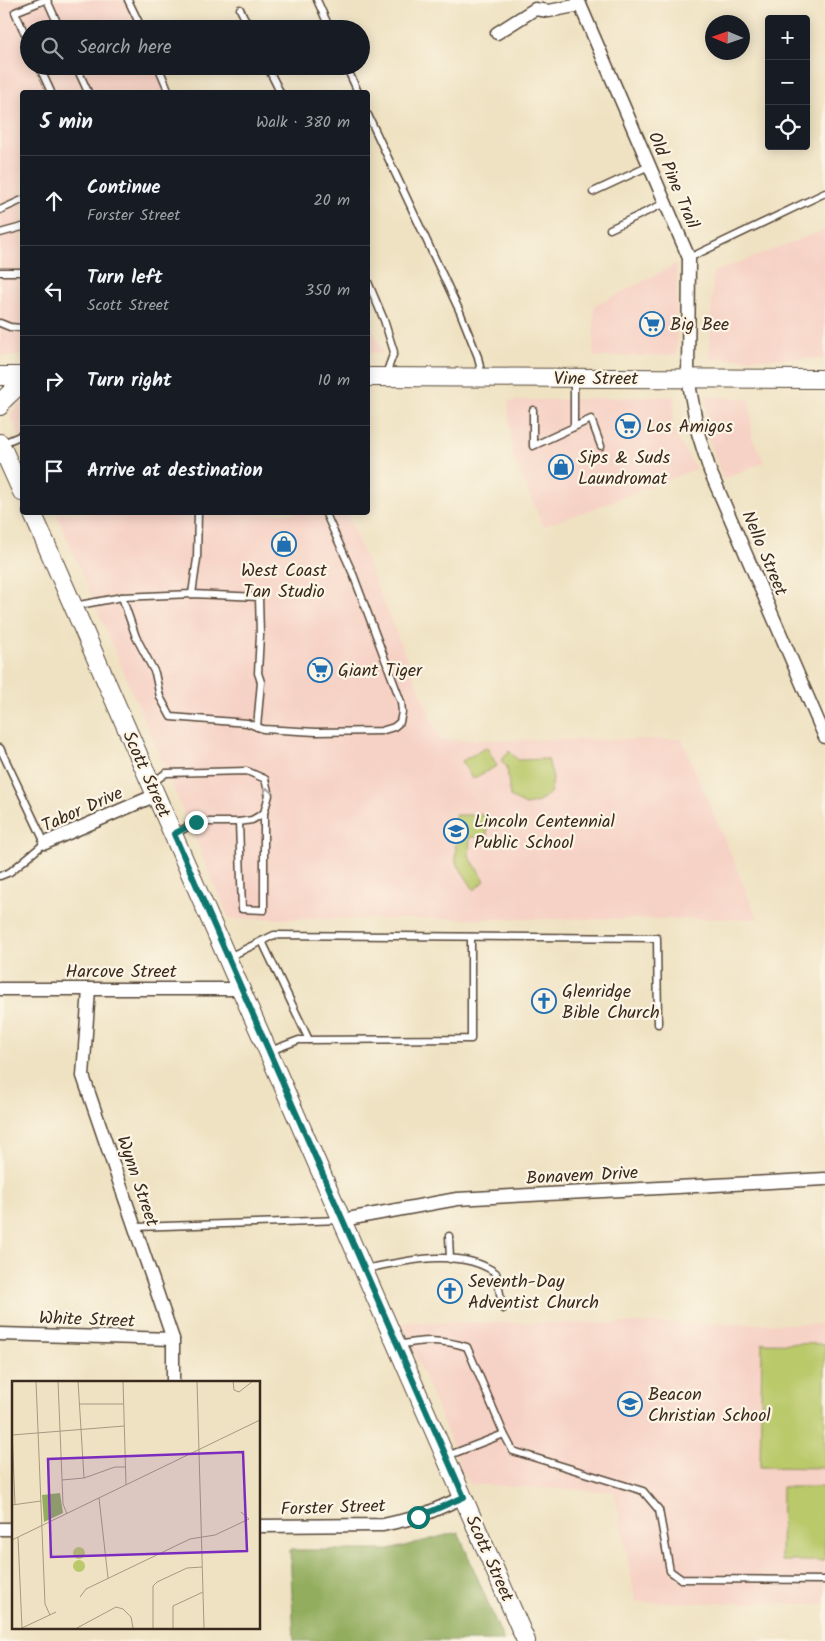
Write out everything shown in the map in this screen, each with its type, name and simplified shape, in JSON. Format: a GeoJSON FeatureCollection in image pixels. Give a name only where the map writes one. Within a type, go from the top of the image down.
{"type":"FeatureCollection","features":[{"type":"Feature","properties":{"kind":"main road"},"geometry":{"type":"LineString","coordinates":[[0,376],[20,376]]}},
{"type":"Feature","properties":{"kind":"main road","name":"Vine Street"},"geometry":{"type":"LineString","coordinates":[[370,377],[825,379]]}},
{"type":"Feature","properties":{"kind":"main road"},"geometry":{"type":"LineString","coordinates":[[0,406],[2,401],[20,384]]}},
{"type":"Feature","properties":{"kind":"main road"},"geometry":{"type":"LineString","coordinates":[[0,444],[20,481]]}},
{"type":"Feature","properties":{"kind":"main road","name":"Scott Street"},"geometry":{"type":"LineString","coordinates":[[33,515],[526,1641]]}},
{"type":"Feature","properties":{"kind":"street","name":"Old Pine Trail"},"geometry":{"type":"LineString","coordinates":[[497,33],[536,4],[549,11],[579,2],[689,258],[688,378]]}},
{"type":"Feature","properties":{"kind":"street","name":"Nello Street"},"geometry":{"type":"LineString","coordinates":[[688,378],[698,433],[710,471],[825,738]]}},
{"type":"Feature","properties":{"kind":"street","name":"Tabor Drive"},"geometry":{"type":"LineString","coordinates":[[45,843],[154,789]]}},
{"type":"Feature","properties":{"kind":"street","name":"Harcove Street"},"geometry":{"type":"LineString","coordinates":[[0,989],[241,989]]}},
{"type":"Feature","properties":{"kind":"street","name":"Wynn Street"},"geometry":{"type":"LineString","coordinates":[[89,989],[84,1076],[173,1339],[173,1381]]}},
{"type":"Feature","properties":{"kind":"street","name":"Bonavem Drive"},"geometry":{"type":"LineString","coordinates":[[342,1220],[457,1199],[825,1179]]}},
{"type":"Feature","properties":{"kind":"street","name":"White Street"},"geometry":{"type":"LineString","coordinates":[[0,1334],[173,1339]]}},
{"type":"Feature","properties":{"kind":"street","name":"Forster Street"},"geometry":{"type":"LineString","coordinates":[[260,1526],[383,1525],[418,1517],[464,1497]]}},
{"type":"Feature","properties":{"kind":"lane"},"geometry":{"type":"LineString","coordinates":[[20,23],[15,12],[46,0],[56,20]]}},
{"type":"Feature","properties":{"kind":"lane"},"geometry":{"type":"LineString","coordinates":[[128,0],[138,20]]}},
{"type":"Feature","properties":{"kind":"lane"},"geometry":{"type":"LineString","coordinates":[[317,0],[326,20]]}},
{"type":"Feature","properties":{"kind":"lane"},"geometry":{"type":"LineString","coordinates":[[240,9],[246,20]]}},
{"type":"Feature","properties":{"kind":"lane"},"geometry":{"type":"LineString","coordinates":[[43,75],[49,90]]}},
{"type":"Feature","properties":{"kind":"lane"},"geometry":{"type":"LineString","coordinates":[[80,75],[87,90]]}},
{"type":"Feature","properties":{"kind":"lane"},"geometry":{"type":"LineString","coordinates":[[162,75],[168,90]]}},
{"type":"Feature","properties":{"kind":"lane"},"geometry":{"type":"LineString","coordinates":[[272,75],[279,90]]}},
{"type":"Feature","properties":{"kind":"lane"},"geometry":{"type":"LineString","coordinates":[[350,75],[357,90]]}},
{"type":"Feature","properties":{"kind":"lane"},"geometry":{"type":"LineString","coordinates":[[370,119],[460,312],[478,357],[482,377]]}},
{"type":"Feature","properties":{"kind":"lane"},"geometry":{"type":"LineString","coordinates":[[594,192],[649,166]]}},
{"type":"Feature","properties":{"kind":"lane"},"geometry":{"type":"LineString","coordinates":[[689,258],[825,193]]}},
{"type":"Feature","properties":{"kind":"lane"},"geometry":{"type":"LineString","coordinates":[[0,210],[20,201]]}},
{"type":"Feature","properties":{"kind":"lane"},"geometry":{"type":"LineString","coordinates":[[610,230],[666,203]]}},
{"type":"Feature","properties":{"kind":"lane"},"geometry":{"type":"LineString","coordinates":[[0,233],[20,228]]}},
{"type":"Feature","properties":{"kind":"lane"},"geometry":{"type":"LineString","coordinates":[[0,272],[20,272]]}},
{"type":"Feature","properties":{"kind":"lane"},"geometry":{"type":"LineString","coordinates":[[370,287],[384,320],[394,352],[385,377]]}},
{"type":"Feature","properties":{"kind":"lane"},"geometry":{"type":"LineString","coordinates":[[0,323],[10,327],[20,328]]}},
{"type":"Feature","properties":{"kind":"lane"},"geometry":{"type":"LineString","coordinates":[[574,378],[574,427]]}},
{"type":"Feature","properties":{"kind":"lane"},"geometry":{"type":"LineString","coordinates":[[534,410],[533,446],[591,419],[601,446]]}},
{"type":"Feature","properties":{"kind":"lane"},"geometry":{"type":"LineString","coordinates":[[0,444],[20,435]]}},
{"type":"Feature","properties":{"kind":"lane"},"geometry":{"type":"LineString","coordinates":[[192,594],[197,559],[198,515]]}},
{"type":"Feature","properties":{"kind":"lane"},"geometry":{"type":"LineString","coordinates":[[122,597],[136,637],[155,673],[160,697],[171,717],[247,723],[263,729],[316,732],[381,731],[394,727],[400,722],[402,712],[391,673],[353,574],[326,515]]}},
{"type":"Feature","properties":{"kind":"lane"},"geometry":{"type":"LineString","coordinates":[[74,606],[122,597],[192,594],[259,597],[258,673],[260,682],[257,726]]}},
{"type":"Feature","properties":{"kind":"lane"},"geometry":{"type":"LineString","coordinates":[[0,748],[45,843]]}},
{"type":"Feature","properties":{"kind":"lane"},"geometry":{"type":"LineString","coordinates":[[154,789],[166,773],[247,771],[265,779],[270,795],[264,813],[264,910],[242,910],[240,822]]}},
{"type":"Feature","properties":{"kind":"lane"},"geometry":{"type":"LineString","coordinates":[[174,834],[196,822],[240,822],[252,820],[264,813]]}},
{"type":"Feature","properties":{"kind":"lane","name":"Tabor Drive"},"geometry":{"type":"LineString","coordinates":[[0,876],[10,872],[45,843]]}},
{"type":"Feature","properties":{"kind":"lane"},"geometry":{"type":"LineString","coordinates":[[227,958],[274,936],[657,938],[658,1024]]}},
{"type":"Feature","properties":{"kind":"lane"},"geometry":{"type":"LineString","coordinates":[[268,1051],[299,1040],[471,1039],[470,937]]}},
{"type":"Feature","properties":{"kind":"lane"},"geometry":{"type":"LineString","coordinates":[[262,941],[309,1040]]}},
{"type":"Feature","properties":{"kind":"lane"},"geometry":{"type":"LineString","coordinates":[[135,1227],[342,1220]]}},
{"type":"Feature","properties":{"kind":"lane"},"geometry":{"type":"LineString","coordinates":[[449,1236],[450,1259]]}},
{"type":"Feature","properties":{"kind":"lane"},"geometry":{"type":"LineString","coordinates":[[364,1269],[418,1258],[466,1260],[488,1267],[496,1273],[503,1309]]}},
{"type":"Feature","properties":{"kind":"lane"},"geometry":{"type":"LineString","coordinates":[[397,1345],[418,1341],[450,1341],[467,1347],[513,1451],[643,1490],[659,1510],[670,1571],[681,1579],[825,1580]]}},
{"type":"Feature","properties":{"kind":"lane"},"geometry":{"type":"LineString","coordinates":[[446,1457],[504,1434]]}},
{"type":"Feature","properties":{"kind":"shaded area"},"geometry":{"type":"Polygon","coordinates":[[[0,0],[131,0],[140,20],[20,20],[20,75],[165,75],[172,90],[20,90],[20,356],[0,356],[0,0]]]}},
{"type":"Feature","properties":{"kind":"shaded area"},"geometry":{"type":"Polygon","coordinates":[[[825,230],[825,359],[709,359],[713,272],[825,230]]]}},
{"type":"Feature","properties":{"kind":"shaded area"},"geometry":{"type":"Polygon","coordinates":[[[677,264],[677,355],[593,357],[594,306],[677,264]]]}},
{"type":"Feature","properties":{"kind":"shaded area"},"geometry":{"type":"Polygon","coordinates":[[[370,324],[383,353],[370,353],[370,324]]]}},
{"type":"Feature","properties":{"kind":"shaded area"},"geometry":{"type":"Polygon","coordinates":[[[675,396],[672,429],[696,469],[543,526],[512,454],[508,401],[675,396]]]}},
{"type":"Feature","properties":{"kind":"shaded area"},"geometry":{"type":"Polygon","coordinates":[[[707,396],[750,399],[752,437],[764,462],[723,479],[706,433],[707,396]]]}},
{"type":"Feature","properties":{"kind":"shaded area"},"geometry":{"type":"Polygon","coordinates":[[[20,403],[20,437],[10,415],[20,403]]]}},
{"type":"Feature","properties":{"kind":"shaded area"},"geometry":{"type":"Polygon","coordinates":[[[57,515],[348,515],[440,740],[682,739],[758,919],[229,919],[57,515]]]}},
{"type":"Feature","properties":{"kind":"shaded area","name":"Beacon Christian School"},"geometry":{"type":"Polygon","coordinates":[[[402,1322],[825,1324],[825,1604],[636,1602],[614,1492],[468,1484],[402,1322]]]}},
{"type":"Feature","properties":{"kind":"green space"},"geometry":{"type":"Polygon","coordinates":[[[487,747],[497,766],[472,779],[462,761],[487,747]]]}},
{"type":"Feature","properties":{"kind":"green space"},"geometry":{"type":"Polygon","coordinates":[[[509,751],[518,760],[548,759],[553,779],[550,793],[539,802],[526,805],[510,797],[507,767],[501,760],[509,751]]]}},
{"type":"Feature","properties":{"kind":"green space"},"geometry":{"type":"Polygon","coordinates":[[[455,815],[487,815],[487,837],[470,837],[469,856],[485,881],[474,890],[456,862],[455,815]]]}},
{"type":"Feature","properties":{"kind":"green space"},"geometry":{"type":"Polygon","coordinates":[[[762,1343],[825,1344],[825,1468],[760,1467],[762,1343]]]}},
{"type":"Feature","properties":{"kind":"green space"},"geometry":{"type":"Polygon","coordinates":[[[782,1487],[825,1487],[825,1561],[781,1561],[782,1487]]]}},
{"type":"Feature","properties":{"kind":"green space"},"geometry":{"type":"Polygon","coordinates":[[[458,1532],[504,1641],[294,1641],[290,1550],[389,1550],[458,1532]]]}},
{"type":"Feature","properties":{"kind":"place","name":"Big Bee"},"geometry":{"type":"Point","coordinates":[652,324]}},
{"type":"Feature","properties":{"kind":"place","name":"Los Amigos"},"geometry":{"type":"Point","coordinates":[628,426]}},
{"type":"Feature","properties":{"kind":"place","name":"Sips & Suds Laundromat"},"geometry":{"type":"Point","coordinates":[561,467]}},
{"type":"Feature","properties":{"kind":"place","name":"West Coast Tan Studio"},"geometry":{"type":"Point","coordinates":[284,544]}},
{"type":"Feature","properties":{"kind":"place","name":"Giant Tiger"},"geometry":{"type":"Point","coordinates":[320,670]}},
{"type":"Feature","properties":{"kind":"place","name":"Lincoln Centennial Public School"},"geometry":{"type":"Point","coordinates":[456,831]}},
{"type":"Feature","properties":{"kind":"place","name":"Glenridge Bible Church"},"geometry":{"type":"Point","coordinates":[544,1001]}},
{"type":"Feature","properties":{"kind":"place","name":"Seventh-Day Adventist Church"},"geometry":{"type":"Point","coordinates":[450,1291]}},
{"type":"Feature","properties":{"kind":"place","name":"Beacon Christian School"},"geometry":{"type":"Point","coordinates":[630,1404]}},
{"type":"Feature","properties":{"kind":"route"},"geometry":{"type":"LineString","coordinates":[[196,822],[174,834],[464,1497],[418,1517]]}}]}
